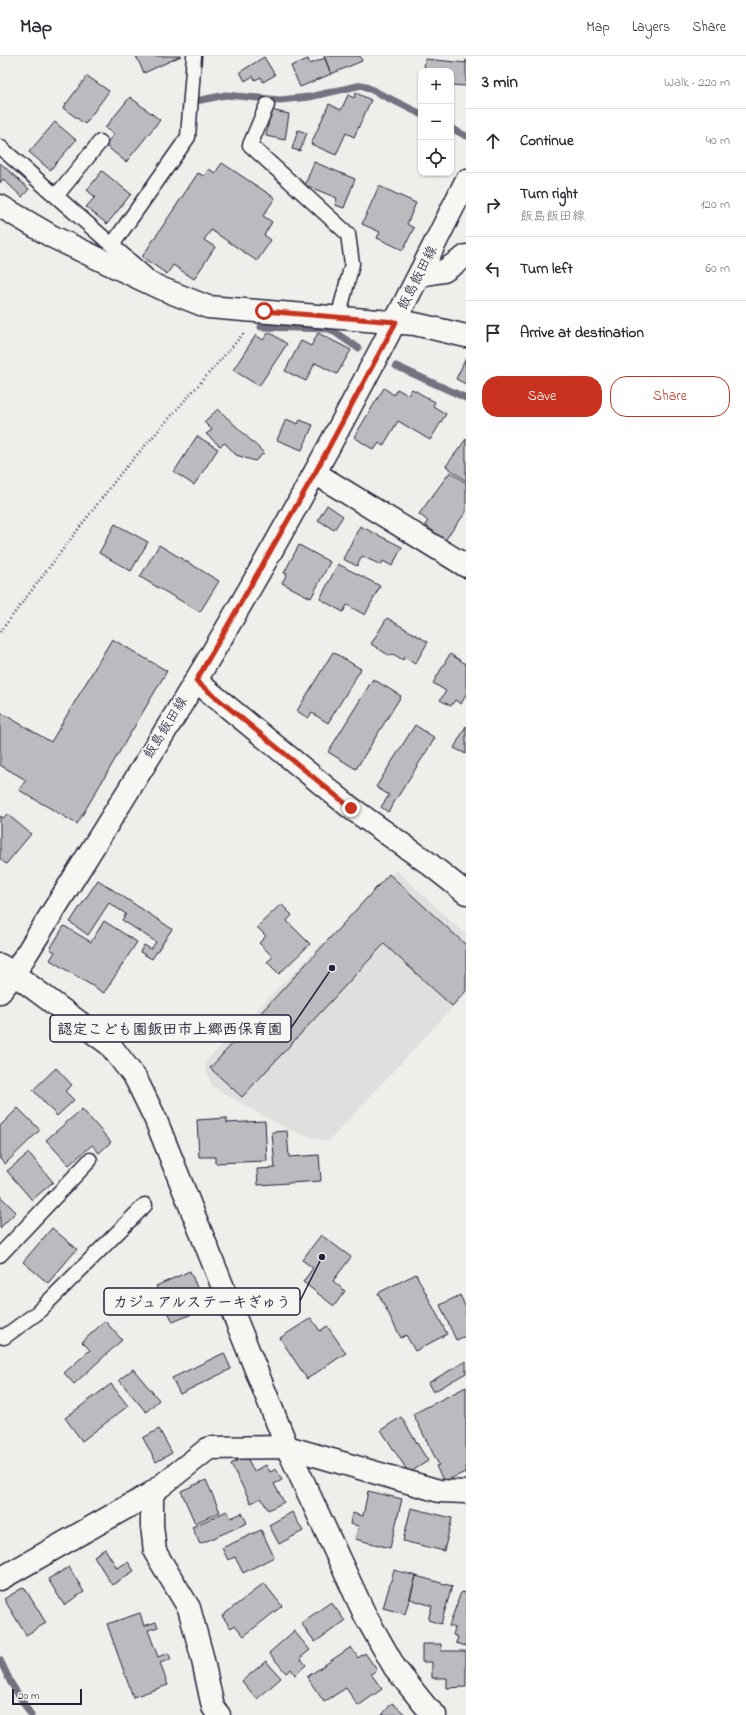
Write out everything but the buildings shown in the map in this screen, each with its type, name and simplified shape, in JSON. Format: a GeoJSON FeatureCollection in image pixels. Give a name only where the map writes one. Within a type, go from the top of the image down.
{"type":"FeatureCollection","features":[{"type":"Feature","properties":{"kind":"street","name":"飯島飯田線"},"geometry":{"type":"LineString","coordinates":[[0,992],[7,970],[196,681],[315,473],[396,322],[466,181]]}},
{"type":"Feature","properties":{"kind":"street"},"geometry":{"type":"LineString","coordinates":[[0,206],[53,236],[160,288],[208,307],[415,324],[466,336]]}},
{"type":"Feature","properties":{"kind":"street"},"geometry":{"type":"LineString","coordinates":[[420,275],[444,271],[466,256]]}},
{"type":"Feature","properties":{"kind":"street"},"geometry":{"type":"LineString","coordinates":[[315,473],[466,566]]}},
{"type":"Feature","properties":{"kind":"street"},"geometry":{"type":"LineString","coordinates":[[196,681],[351,808],[427,862],[466,893]]}},
{"type":"Feature","properties":{"kind":"street"},"geometry":{"type":"LineString","coordinates":[[7,970],[110,1045],[136,1079],[155,1118],[287,1447],[365,1615],[394,1668],[427,1708],[435,1715]]}},
{"type":"Feature","properties":{"kind":"street"},"geometry":{"type":"LineString","coordinates":[[0,1579],[152,1493],[209,1448],[287,1447],[439,1491],[466,1492]]}},
{"type":"Feature","properties":{"kind":"street"},"geometry":{"type":"LineString","coordinates":[[152,1493],[152,1525],[155,1552],[188,1608],[202,1656],[213,1712]]}},
{"type":"Feature","properties":{"kind":"lane"},"geometry":{"type":"LineString","coordinates":[[112,245],[188,137],[194,56]]}},
{"type":"Feature","properties":{"kind":"lane"},"geometry":{"type":"LineString","coordinates":[[267,105],[250,145],[348,234],[352,264],[338,318]]}},
{"type":"Feature","properties":{"kind":"lane"},"geometry":{"type":"LineString","coordinates":[[56,196],[100,142]]}},
{"type":"Feature","properties":{"kind":"lane"},"geometry":{"type":"LineString","coordinates":[[0,147],[160,288]]}},
{"type":"Feature","properties":{"kind":"lane"},"geometry":{"type":"LineString","coordinates":[[0,1255],[90,1160]]}},
{"type":"Feature","properties":{"kind":"lane"},"geometry":{"type":"LineString","coordinates":[[0,1336],[4,1337],[37,1313],[145,1205]]}},
{"type":"Feature","properties":{"kind":"path"},"geometry":{"type":"LineString","coordinates":[[0,632],[121,473],[264,311]]}},
{"type":"Feature","properties":{"kind":"shaded area"},"geometry":{"type":"Polygon","coordinates":[[[396,870],[466,935],[466,993],[328,1142],[289,1130],[212,1086],[204,1063],[396,870]]]}},
{"type":"Feature","properties":{"kind":"waterway"},"geometry":{"type":"LineString","coordinates":[[196,101],[226,95],[280,100],[309,97],[362,85],[418,113]]}},
{"type":"Feature","properties":{"kind":"waterway"},"geometry":{"type":"LineString","coordinates":[[454,130],[466,136]]}},
{"type":"Feature","properties":{"kind":"waterway"},"geometry":{"type":"LineString","coordinates":[[261,327],[330,329],[358,348]]}},
{"type":"Feature","properties":{"kind":"waterway"},"geometry":{"type":"LineString","coordinates":[[396,366],[466,398]]}},
{"type":"Feature","properties":{"kind":"waterway"},"geometry":{"type":"LineString","coordinates":[[0,1660],[11,1683],[31,1715]]}},
{"type":"Feature","properties":{"kind":"place","name":"認定こども園飯田市上郷西保育園"},"geometry":{"type":"Point","coordinates":[332,968]}},
{"type":"Feature","properties":{"kind":"place","name":"カジュアルステーキぎゅう"},"geometry":{"type":"Point","coordinates":[322,1257]}},
{"type":"Feature","properties":{"kind":"route"},"geometry":{"type":"LineString","coordinates":[[264,311],[396,322],[315,473],[196,681],[351,808]]}}]}
